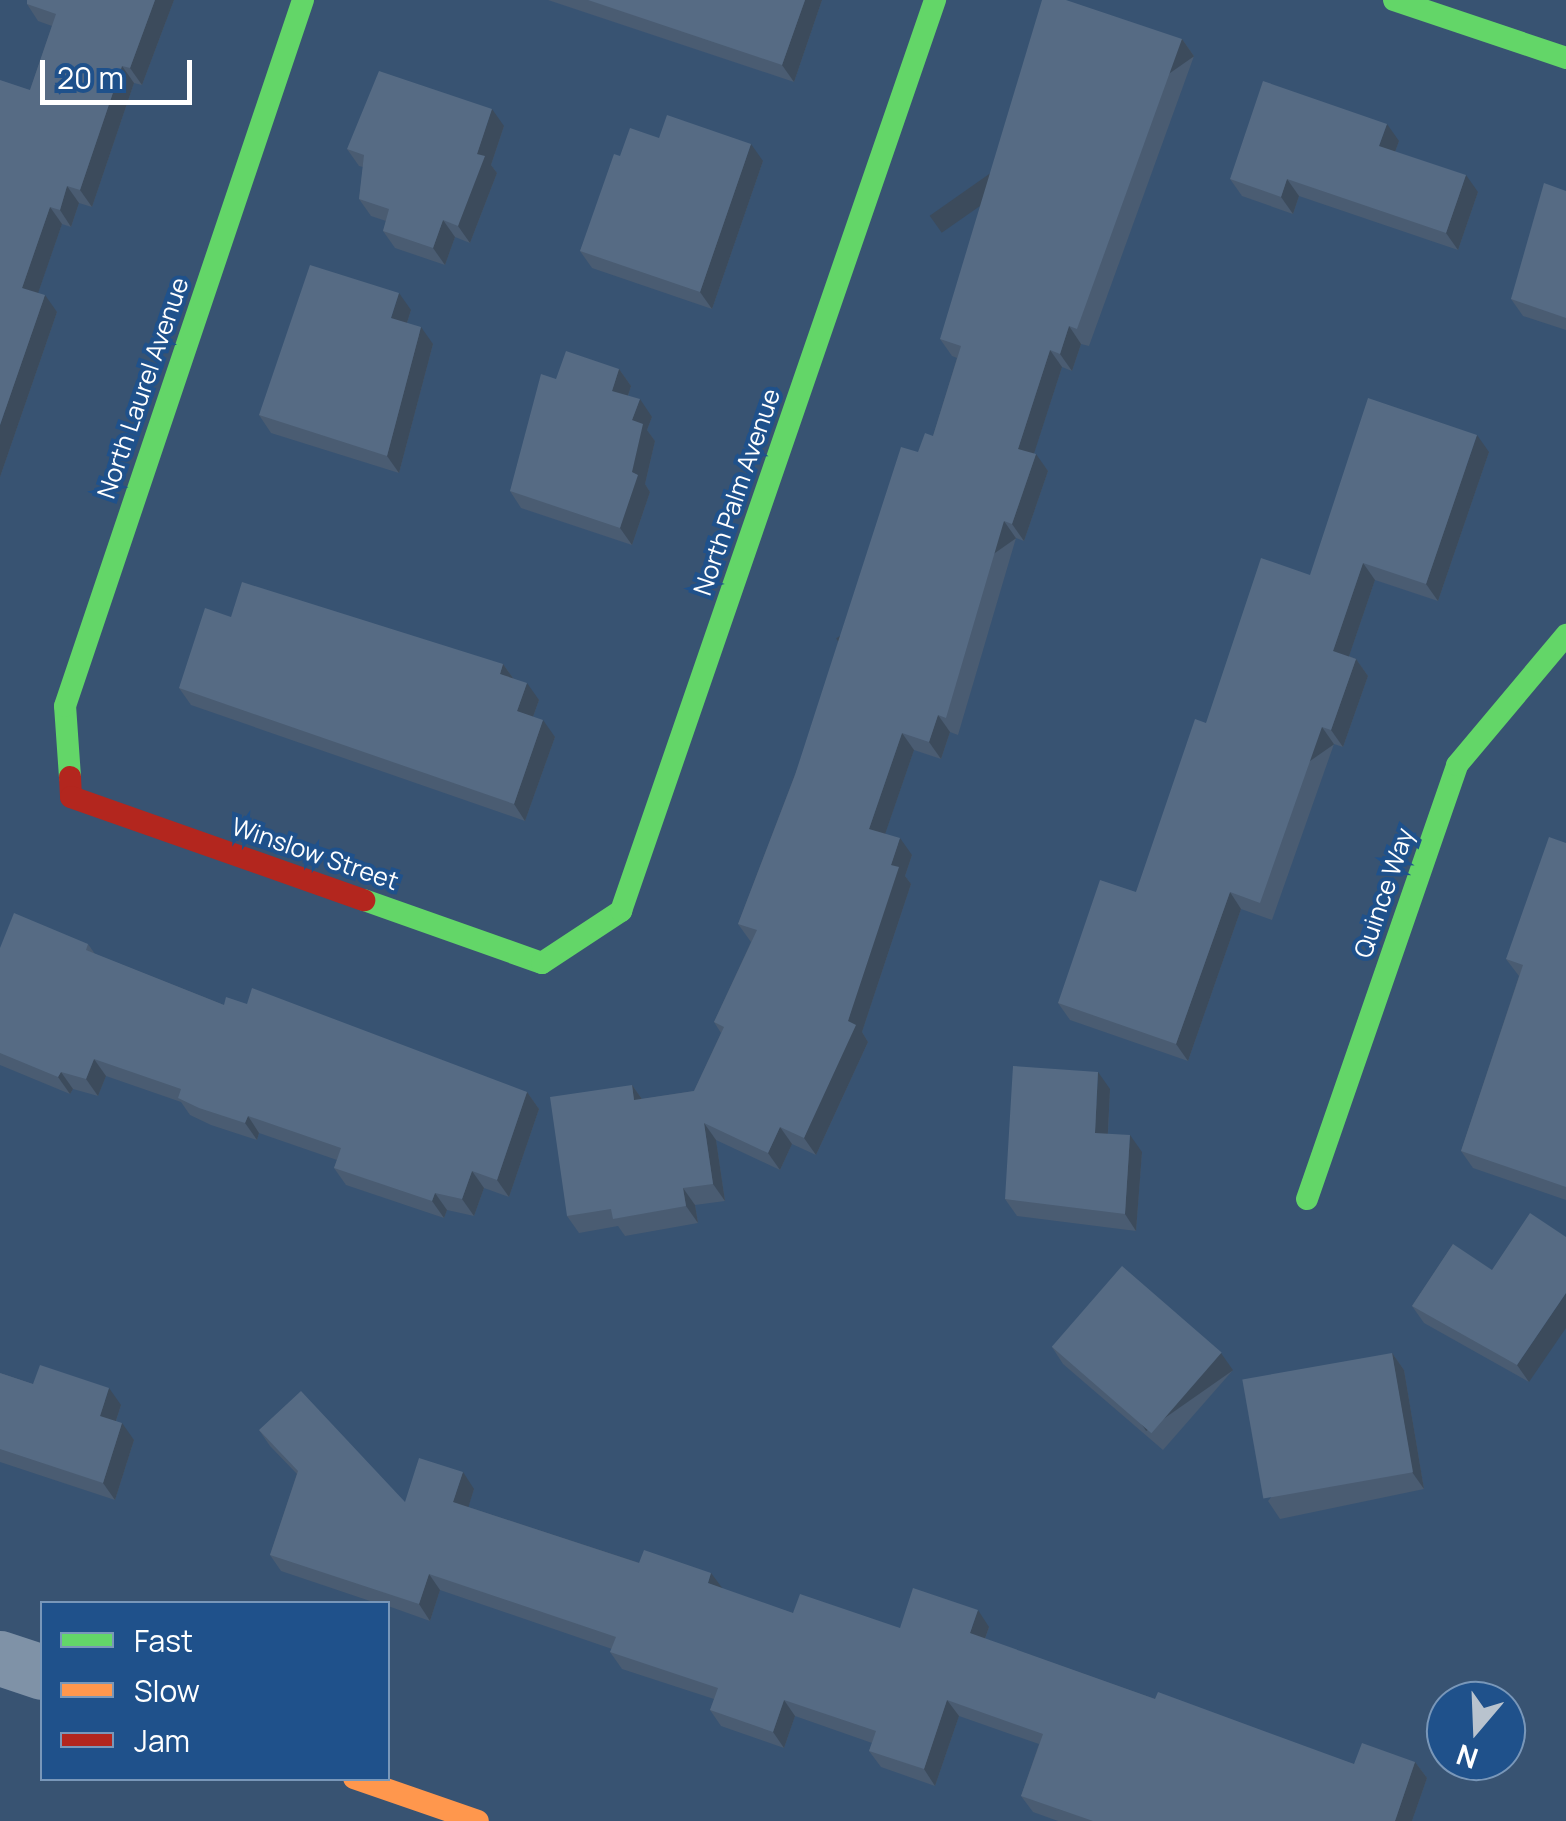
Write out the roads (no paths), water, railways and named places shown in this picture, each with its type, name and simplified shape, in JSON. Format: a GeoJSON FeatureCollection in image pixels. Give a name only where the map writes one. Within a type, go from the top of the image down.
{"type":"FeatureCollection","features":[{"type":"Feature","properties":{"kind":"street","name":"North Laurel Avenue"},"geometry":{"type":"LineString","coordinates":[[70,798],[65,706],[302,0]]}},
{"type":"Feature","properties":{"kind":"street","name":"North Palm Avenue"},"geometry":{"type":"LineString","coordinates":[[542,963],[621,911],[935,0]]}},
{"type":"Feature","properties":{"kind":"street"},"geometry":{"type":"LineString","coordinates":[[1394,0],[1566,58]]}},
{"type":"Feature","properties":{"kind":"street","name":"Quince Way"},"geometry":{"type":"LineString","coordinates":[[1307,1199],[1457,765],[1566,635]]}},
{"type":"Feature","properties":{"kind":"street","name":"Winslow Street"},"geometry":{"type":"LineString","coordinates":[[70,798],[542,963]]}},
{"type":"Feature","properties":{"kind":"street"},"geometry":{"type":"LineString","coordinates":[[0,1658],[40,1671]]}},
{"type":"Feature","properties":{"kind":"street"},"geometry":{"type":"LineString","coordinates":[[363,1781],[478,1821]]}}]}
